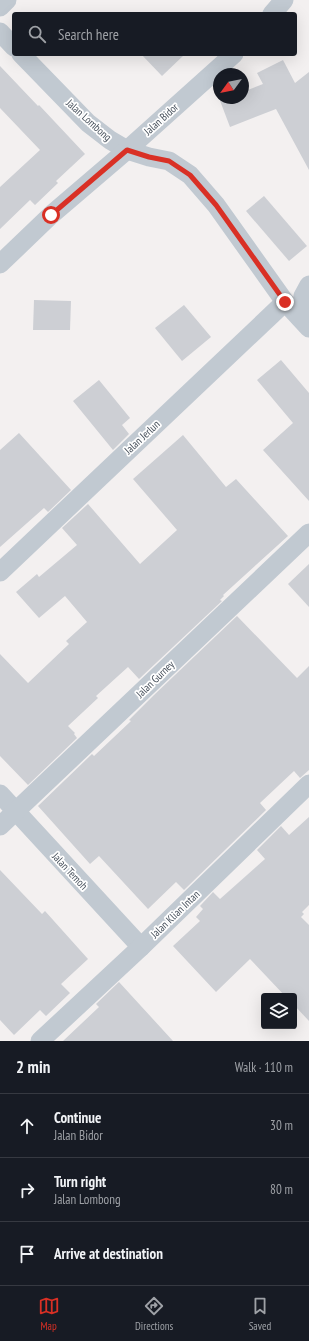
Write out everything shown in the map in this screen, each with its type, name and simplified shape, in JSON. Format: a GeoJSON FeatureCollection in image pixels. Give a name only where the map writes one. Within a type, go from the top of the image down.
{"type":"FeatureCollection","features":[{"type":"Feature","properties":{"kind":"street"},"geometry":{"type":"LineString","coordinates":[[0,7],[7,0]]}},
{"type":"Feature","properties":{"kind":"street"},"geometry":{"type":"LineString","coordinates":[[274,12],[284,0]]}},
{"type":"Feature","properties":{"kind":"street"},"geometry":{"type":"LineString","coordinates":[[0,32],[12,45]]}},
{"type":"Feature","properties":{"kind":"street","name":"Jalan Lombong"},"geometry":{"type":"LineString","coordinates":[[23,56],[88,123],[110,140],[127,150],[169,161],[190,175],[216,205],[285,302],[304,323]]}},
{"type":"Feature","properties":{"kind":"street","name":"Jalan Bidor"},"geometry":{"type":"LineString","coordinates":[[0,264],[51,215],[127,150],[232,56]]}},
{"type":"Feature","properties":{"kind":"street"},"geometry":{"type":"LineString","coordinates":[[304,323],[303,296],[309,285]]}},
{"type":"Feature","properties":{"kind":"street","name":"Jalan Jerlun"},"geometry":{"type":"LineString","coordinates":[[0,572],[285,302]]}},
{"type":"Feature","properties":{"kind":"street","name":"Jalan Gurney"},"geometry":{"type":"LineString","coordinates":[[0,826],[309,533]]}},
{"type":"Feature","properties":{"kind":"street","name":"Jalan Klian Intan"},"geometry":{"type":"LineString","coordinates":[[40,1041],[141,947],[309,784]]}},
{"type":"Feature","properties":{"kind":"street","name":"Jalan Temoh"},"geometry":{"type":"LineString","coordinates":[[0,794],[141,947]]}},
{"type":"Feature","properties":{"kind":"building"},"geometry":{"type":"Polygon","coordinates":[[[143,56],[183,56],[162,76],[143,56]]]}},
{"type":"Feature","properties":{"kind":"building"},"geometry":{"type":"Polygon","coordinates":[[[283,60],[295,83],[309,72],[309,170],[276,109],[230,127],[221,104],[249,104],[249,90],[263,84],[257,73],[283,60]]]}},
{"type":"Feature","properties":{"kind":"building"},"geometry":{"type":"Polygon","coordinates":[[[0,66],[85,154],[56,181],[58,183],[35,205],[30,200],[0,229],[0,187],[40,150],[0,108],[0,66]]]}},
{"type":"Feature","properties":{"kind":"building"},"geometry":{"type":"Polygon","coordinates":[[[264,196],[307,246],[289,261],[246,211],[264,196]]]}},
{"type":"Feature","properties":{"kind":"building"},"geometry":{"type":"Polygon","coordinates":[[[34,300],[71,301],[70,330],[33,330],[34,300]]]}},
{"type":"Feature","properties":{"kind":"building"},"geometry":{"type":"Polygon","coordinates":[[[184,305],[211,337],[182,361],[155,328],[184,305]]]}},
{"type":"Feature","properties":{"kind":"building"},"geometry":{"type":"Polygon","coordinates":[[[281,360],[309,393],[309,501],[263,450],[293,423],[257,380],[281,360]]]}},
{"type":"Feature","properties":{"kind":"building"},"geometry":{"type":"Polygon","coordinates":[[[99,380],[130,418],[122,425],[129,434],[113,450],[73,401],[99,380]]]}},
{"type":"Feature","properties":{"kind":"building"},"geometry":{"type":"Polygon","coordinates":[[[19,433],[71,490],[48,512],[44,508],[0,547],[0,450],[19,433]]]}},
{"type":"Feature","properties":{"kind":"building"},"geometry":{"type":"Polygon","coordinates":[[[183,435],[226,487],[236,479],[288,536],[223,595],[224,596],[220,600],[222,601],[139,679],[128,667],[96,696],[98,698],[68,726],[75,733],[74,734],[77,738],[28,785],[0,756],[0,654],[28,683],[69,644],[66,641],[87,622],[65,596],[39,618],[16,592],[37,574],[39,577],[77,545],[62,528],[88,504],[140,564],[177,530],[133,479],[183,435]]]}},
{"type":"Feature","properties":{"kind":"building"},"geometry":{"type":"Polygon","coordinates":[[[309,564],[309,607],[288,584],[309,564]]]}},
{"type":"Feature","properties":{"kind":"building"},"geometry":{"type":"Polygon","coordinates":[[[237,616],[297,678],[309,666],[309,770],[300,778],[294,771],[260,803],[266,810],[184,890],[176,882],[148,909],[99,856],[90,864],[38,806],[92,754],[94,756],[131,721],[129,720],[154,695],[237,616]]]}},
{"type":"Feature","properties":{"kind":"building"},"geometry":{"type":"Polygon","coordinates":[[[309,817],[309,905],[302,912],[304,914],[301,917],[309,925],[309,1021],[297,1008],[297,993],[282,993],[250,959],[216,992],[173,946],[200,921],[196,917],[203,909],[200,906],[213,892],[220,899],[265,859],[257,850],[281,826],[289,835],[309,817]]]}},
{"type":"Feature","properties":{"kind":"building"},"geometry":{"type":"Polygon","coordinates":[[[0,870],[42,914],[45,911],[88,959],[61,984],[70,993],[46,1016],[40,1010],[14,1035],[0,1020],[0,870]]]}},
{"type":"Feature","properties":{"kind":"building"},"geometry":{"type":"Polygon","coordinates":[[[119,982],[173,1041],[63,1041],[99,1007],[96,1004],[119,982]]]}},
{"type":"Feature","properties":{"kind":"route"},"geometry":{"type":"LineString","coordinates":[[51,215],[127,150],[169,161],[190,175],[216,205],[285,302]]}}]}
